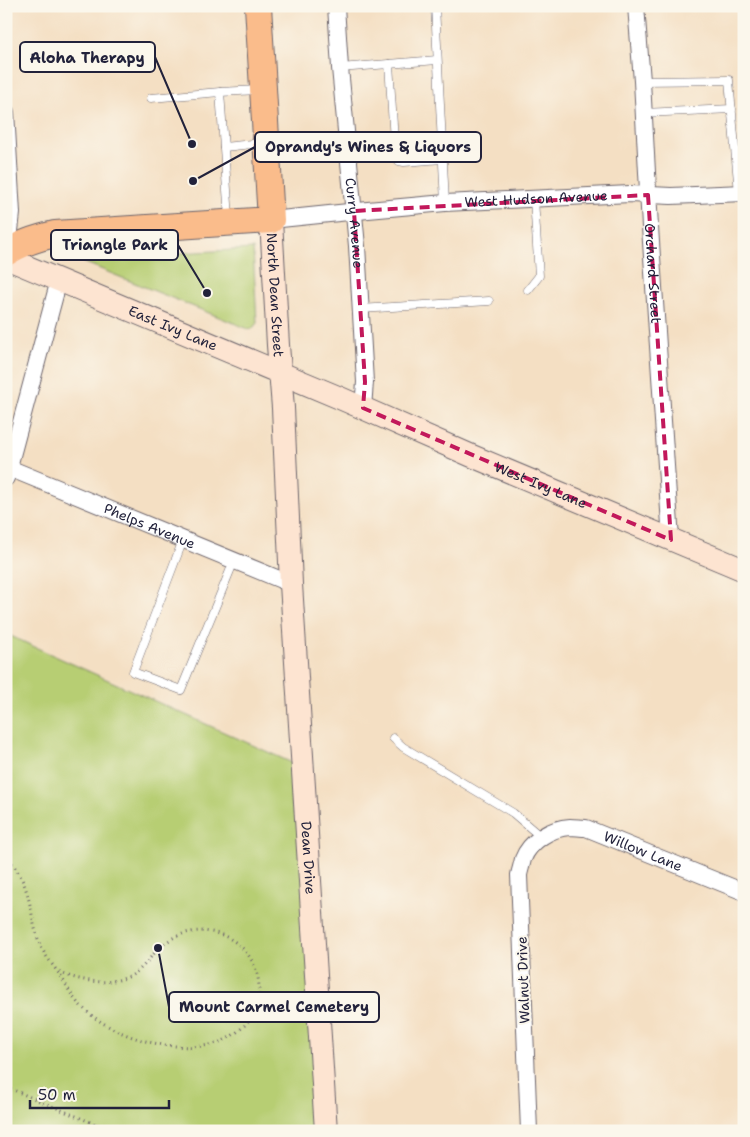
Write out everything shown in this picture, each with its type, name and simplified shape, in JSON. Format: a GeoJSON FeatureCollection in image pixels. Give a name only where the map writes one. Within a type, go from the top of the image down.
{"type":"FeatureCollection","features":[{"type":"Feature","properties":{"kind":"main road","name":"North Dean Street"},"geometry":{"type":"LineString","coordinates":[[258,6],[271,220]]}},
{"type":"Feature","properties":{"kind":"main road"},"geometry":{"type":"LineString","coordinates":[[6,253],[34,239],[55,234],[271,220]]}},
{"type":"Feature","properties":{"kind":"street","name":"Curry Avenue"},"geometry":{"type":"LineString","coordinates":[[336,6],[357,246],[365,382],[363,408]]}},
{"type":"Feature","properties":{"kind":"street","name":"Orchard Street"},"geometry":{"type":"LineString","coordinates":[[636,6],[672,540]]}},
{"type":"Feature","properties":{"kind":"street"},"geometry":{"type":"LineString","coordinates":[[6,112],[12,213],[6,246]]}},
{"type":"Feature","properties":{"kind":"street","name":"West Hudson Avenue"},"geometry":{"type":"LineString","coordinates":[[271,220],[328,213],[445,204],[630,194],[671,196],[742,193]]}},
{"type":"Feature","properties":{"kind":"street","name":"North Dean Street"},"geometry":{"type":"LineString","coordinates":[[271,220],[283,408],[291,584]]}},
{"type":"Feature","properties":{"kind":"street","name":"East Ivy Lane"},"geometry":{"type":"LineString","coordinates":[[6,258],[340,398]]}},
{"type":"Feature","properties":{"kind":"street"},"geometry":{"type":"LineString","coordinates":[[8,473],[58,280]]}},
{"type":"Feature","properties":{"kind":"street","name":"West Ivy Lane"},"geometry":{"type":"LineString","coordinates":[[340,398],[481,460],[744,570]]}},
{"type":"Feature","properties":{"kind":"street","name":"Phelps Avenue"},"geometry":{"type":"LineString","coordinates":[[8,473],[291,584]]}},
{"type":"Feature","properties":{"kind":"street","name":"Dean Drive"},"geometry":{"type":"LineString","coordinates":[[291,584],[326,1131]]}},
{"type":"Feature","properties":{"kind":"street","name":"Willow Lane"},"geometry":{"type":"LineString","coordinates":[[541,837],[555,830],[570,827],[586,828],[744,892]]}},
{"type":"Feature","properties":{"kind":"street","name":"Walnut Drive"},"geometry":{"type":"LineString","coordinates":[[530,1131],[519,875],[524,858],[541,837]]}},
{"type":"Feature","properties":{"kind":"lane"},"geometry":{"type":"LineString","coordinates":[[435,6],[445,204]]}},
{"type":"Feature","properties":{"kind":"lane"},"geometry":{"type":"LineString","coordinates":[[340,68],[437,60]]}},
{"type":"Feature","properties":{"kind":"lane"},"geometry":{"type":"LineString","coordinates":[[389,64],[395,156],[399,161],[404,162],[442,159]]}},
{"type":"Feature","properties":{"kind":"lane"},"geometry":{"type":"LineString","coordinates":[[642,81],[729,80],[742,193]]}},
{"type":"Feature","properties":{"kind":"lane"},"geometry":{"type":"LineString","coordinates":[[151,98],[263,89]]}},
{"type":"Feature","properties":{"kind":"lane"},"geometry":{"type":"LineString","coordinates":[[220,92],[229,223]]}},
{"type":"Feature","properties":{"kind":"lane"},"geometry":{"type":"LineString","coordinates":[[643,113],[732,109]]}},
{"type":"Feature","properties":{"kind":"lane"},"geometry":{"type":"LineString","coordinates":[[224,146],[266,143]]}},
{"type":"Feature","properties":{"kind":"lane"},"geometry":{"type":"LineString","coordinates":[[528,290],[539,276],[534,199]]}},
{"type":"Feature","properties":{"kind":"lane"},"geometry":{"type":"LineString","coordinates":[[360,309],[489,301]]}},
{"type":"Feature","properties":{"kind":"lane"},"geometry":{"type":"LineString","coordinates":[[182,540],[133,672],[181,690],[234,561]]}},
{"type":"Feature","properties":{"kind":"lane"},"geometry":{"type":"LineString","coordinates":[[393,738],[403,747],[513,813],[541,837]]}},
{"type":"Feature","properties":{"kind":"path"},"geometry":{"type":"LineString","coordinates":[[6,855],[19,873],[24,885],[38,942],[44,953],[79,1004],[106,1024],[123,1033],[159,1044],[200,1046],[226,1039],[244,1027],[251,1019],[258,999],[258,978],[250,957],[242,947],[232,940],[221,934],[209,932],[197,931],[174,937],[130,976],[117,980],[92,982],[69,977],[58,972]]}},
{"type":"Feature","properties":{"kind":"path"},"geometry":{"type":"LineString","coordinates":[[6,1087],[112,1131]]}},
{"type":"Feature","properties":{"kind":"highlighted area"},"geometry":{"type":"Polygon","coordinates":[[[648,195],[671,540],[363,408],[365,382],[354,211],[648,195]]]}},
{"type":"Feature","properties":{"kind":"green space"},"geometry":{"type":"Polygon","coordinates":[[[253,249],[257,323],[251,330],[83,262],[83,258],[253,249]]]}},
{"type":"Feature","properties":{"kind":"green space"},"geometry":{"type":"Polygon","coordinates":[[[6,634],[299,766],[319,1131],[6,1131],[6,634]]]}},
{"type":"Feature","properties":{"kind":"place","name":"Aloha Therapy"},"geometry":{"type":"Point","coordinates":[192,144]}},
{"type":"Feature","properties":{"kind":"place","name":"Oprandy's Wines & Liquors"},"geometry":{"type":"Point","coordinates":[193,181]}},
{"type":"Feature","properties":{"kind":"place","name":"Triangle Park"},"geometry":{"type":"Point","coordinates":[207,293]}},
{"type":"Feature","properties":{"kind":"place","name":"Mount Carmel Cemetery"},"geometry":{"type":"Point","coordinates":[158,948]}}]}
